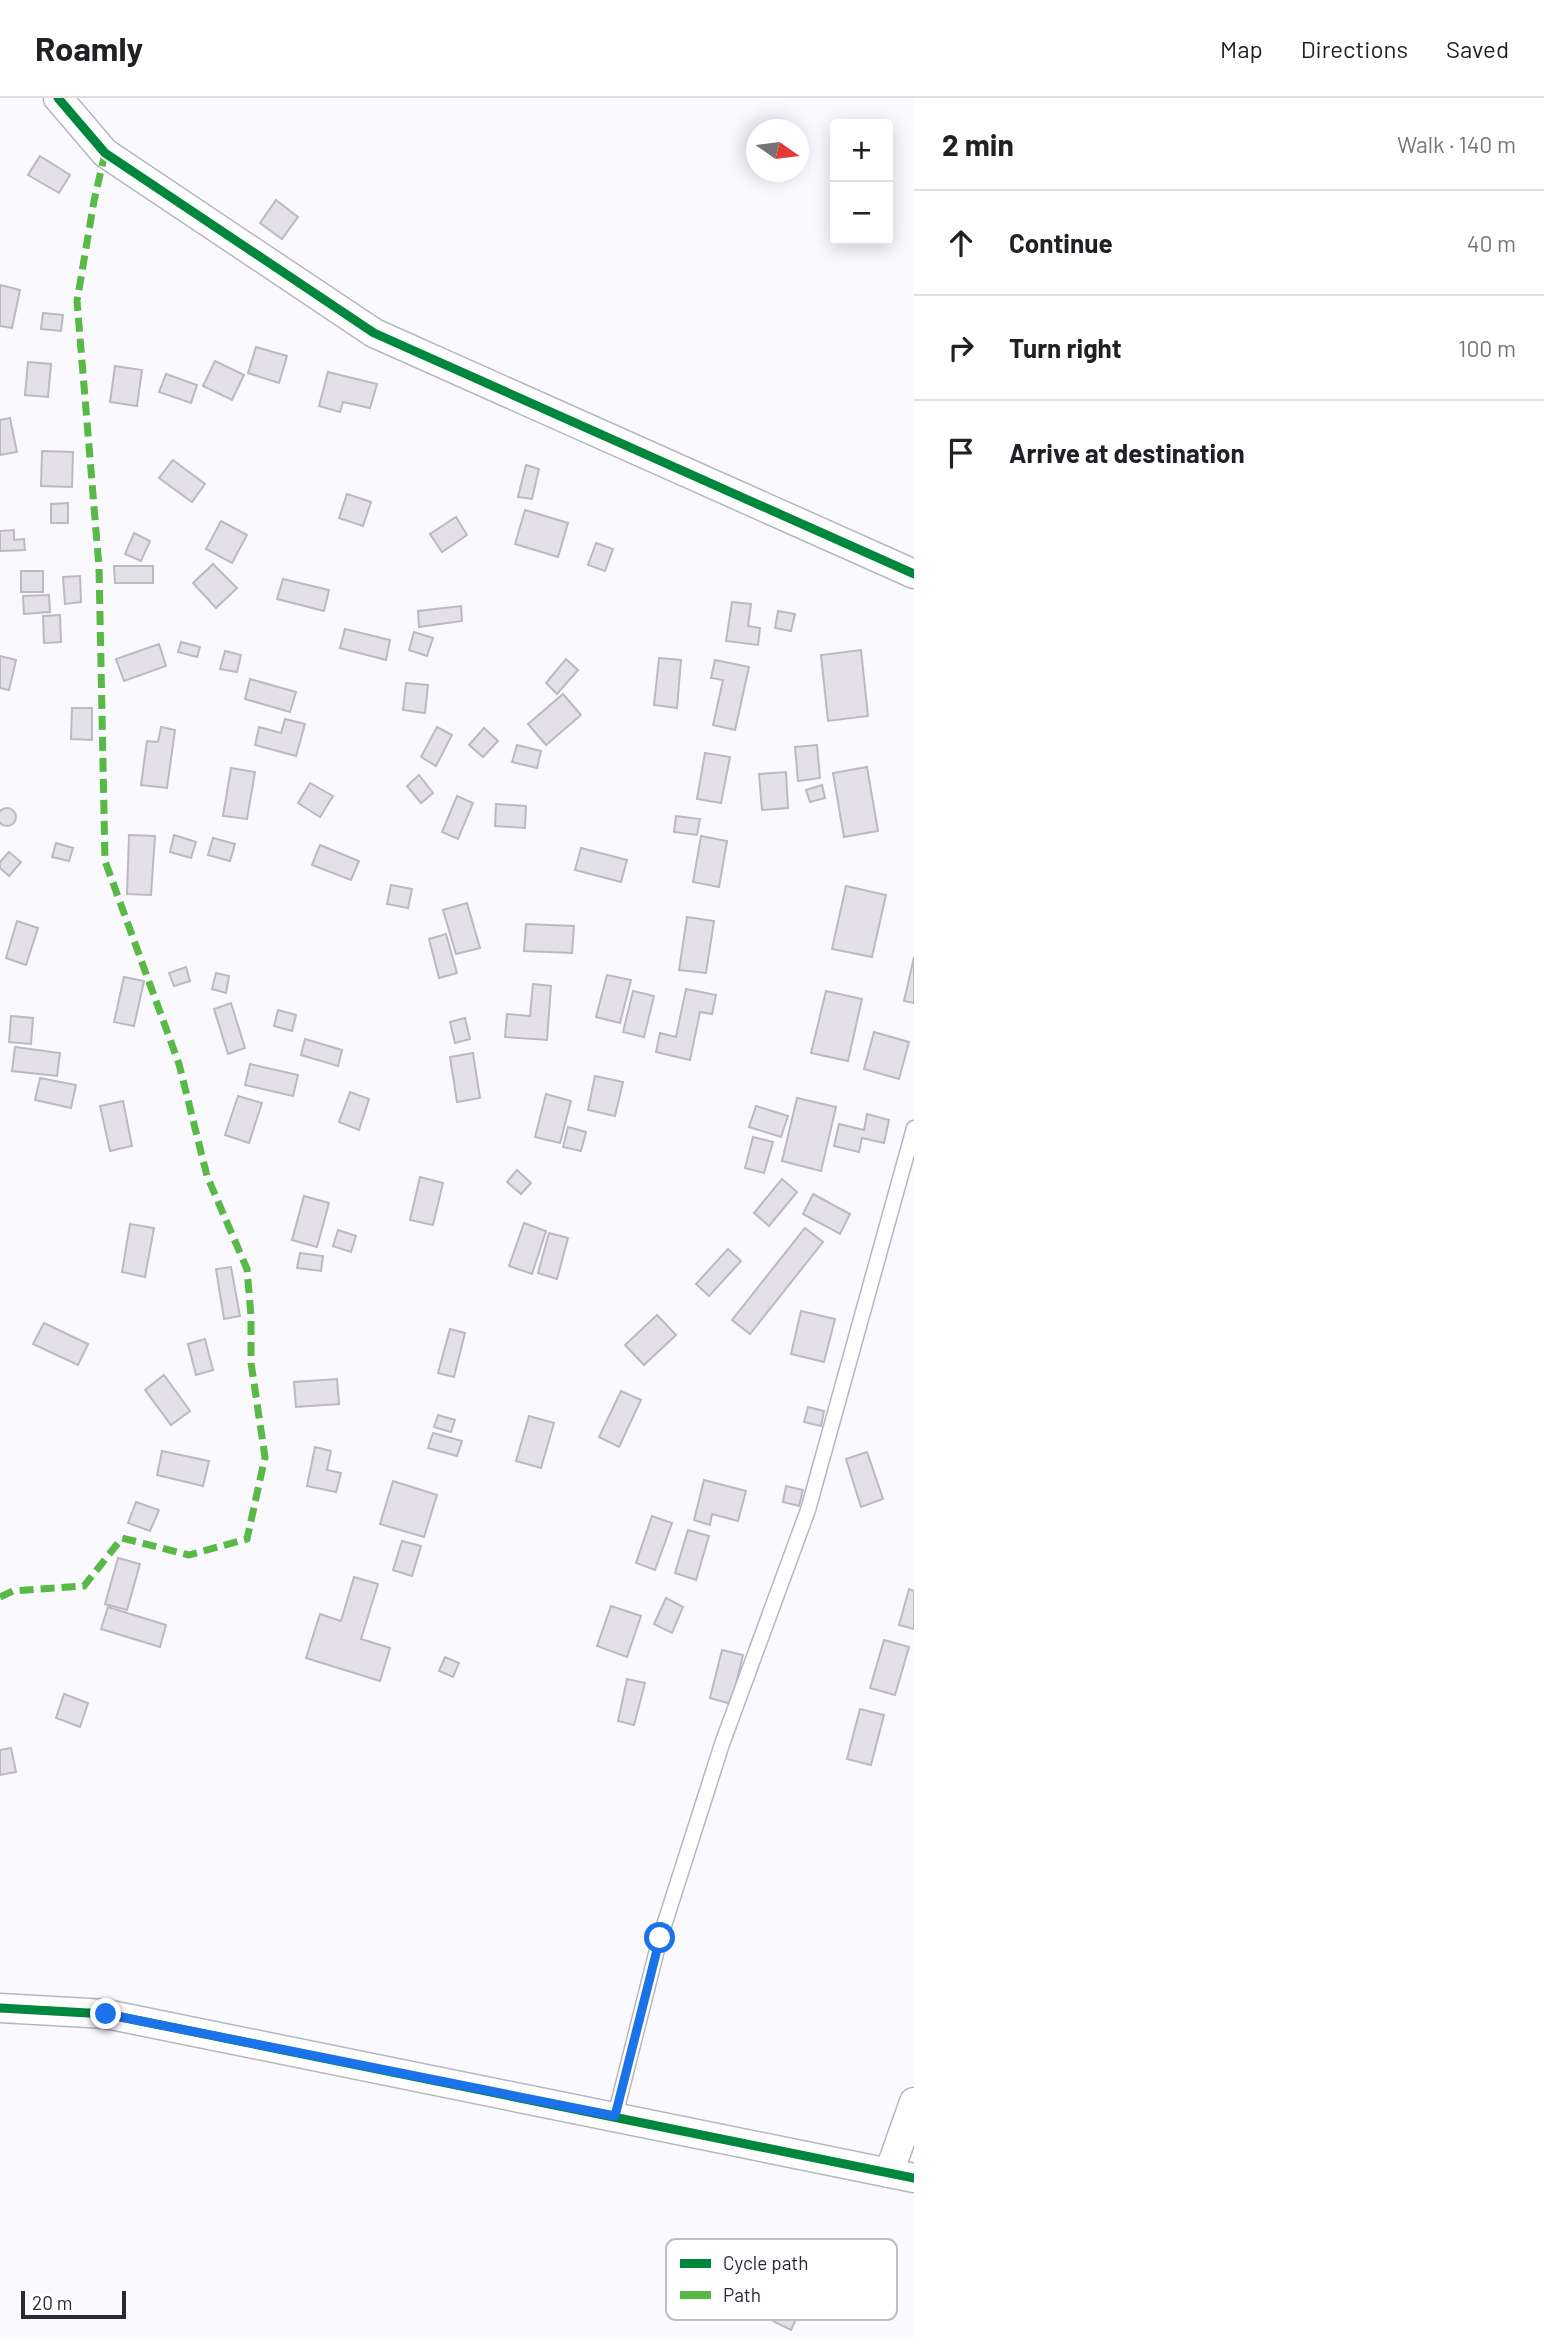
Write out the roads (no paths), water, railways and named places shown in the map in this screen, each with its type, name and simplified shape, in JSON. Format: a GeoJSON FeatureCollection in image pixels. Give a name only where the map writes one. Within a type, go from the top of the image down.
{"type":"FeatureCollection","features":[{"type":"Feature","properties":{"kind":"street"},"geometry":{"type":"LineString","coordinates":[[58,98],[105,153],[374,333],[914,574]]}},
{"type":"Feature","properties":{"kind":"street"},"geometry":{"type":"LineString","coordinates":[[0,2008],[106,2014],[902,2176],[914,2102]]}},
{"type":"Feature","properties":{"kind":"lane"},"geometry":{"type":"LineString","coordinates":[[615,2116],[660,1938],[722,1744],[808,1510],[914,1128]]}}]}
